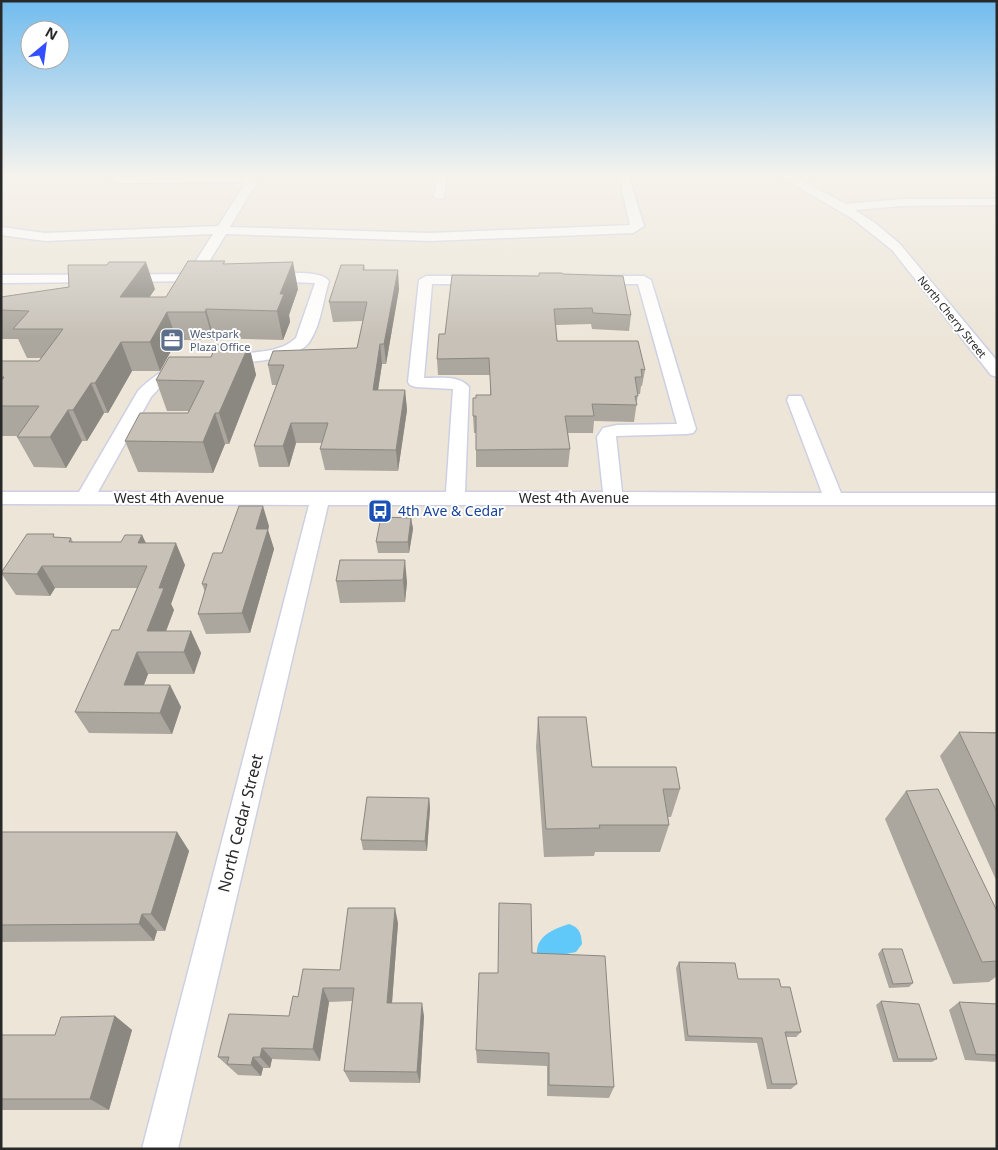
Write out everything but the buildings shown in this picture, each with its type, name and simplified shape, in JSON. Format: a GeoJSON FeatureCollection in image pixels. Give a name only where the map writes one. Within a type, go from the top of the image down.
{"type":"FeatureCollection","features":[{"type":"Feature","properties":{"kind":"street"},"geometry":{"type":"LineString","coordinates":[[1,231],[45,237],[205,231]]}},
{"type":"Feature","properties":{"kind":"street"},"geometry":{"type":"LineString","coordinates":[[199,268],[222,231]]}},
{"type":"Feature","properties":{"kind":"street"},"geometry":{"type":"LineString","coordinates":[[242,231],[430,237],[591,231]]}},
{"type":"Feature","properties":{"kind":"street","name":"North Cherry Street"},"geometry":{"type":"LineString","coordinates":[[878,231],[896,247],[997,372]]}},
{"type":"Feature","properties":{"kind":"street"},"geometry":{"type":"LineString","coordinates":[[1,279],[218,278]]}},
{"type":"Feature","properties":{"kind":"street"},"geometry":{"type":"LineString","coordinates":[[210,363],[290,350],[303,340],[322,281],[314,278],[256,278]]}},
{"type":"Feature","properties":{"kind":"street"},"geometry":{"type":"LineString","coordinates":[[455,498],[462,387],[457,384],[416,382],[426,280],[493,280]]}},
{"type":"Feature","properties":{"kind":"street"},"geometry":{"type":"LineString","coordinates":[[579,280],[644,280],[687,429],[617,430],[609,432],[606,437],[613,498]]}},
{"type":"Feature","properties":{"kind":"street"},"geometry":{"type":"LineString","coordinates":[[84,498],[150,387],[156,382],[194,367]]}},
{"type":"Feature","properties":{"kind":"street"},"geometry":{"type":"LineString","coordinates":[[795,400],[834,499]]}},
{"type":"Feature","properties":{"kind":"street","name":"West 4th Avenue"},"geometry":{"type":"LineString","coordinates":[[1,498],[997,499]]}},
{"type":"Feature","properties":{"kind":"street","name":"North Cedar Street"},"geometry":{"type":"LineString","coordinates":[[160,1149],[320,498]]}},
{"type":"Feature","properties":{"kind":"water"},"geometry":{"type":"Polygon","coordinates":[[[569,924],[578,929],[581,937],[582,944],[576,952],[561,955],[537,955],[537,948],[542,938],[557,928],[569,924]]]}},
{"type":"Feature","properties":{"kind":"place","name":"Westpark Plaza Office"},"geometry":{"type":"Point","coordinates":[172,340]}},
{"type":"Feature","properties":{"kind":"place","name":"4th Ave & Cedar"},"geometry":{"type":"Point","coordinates":[380,511]}}]}
